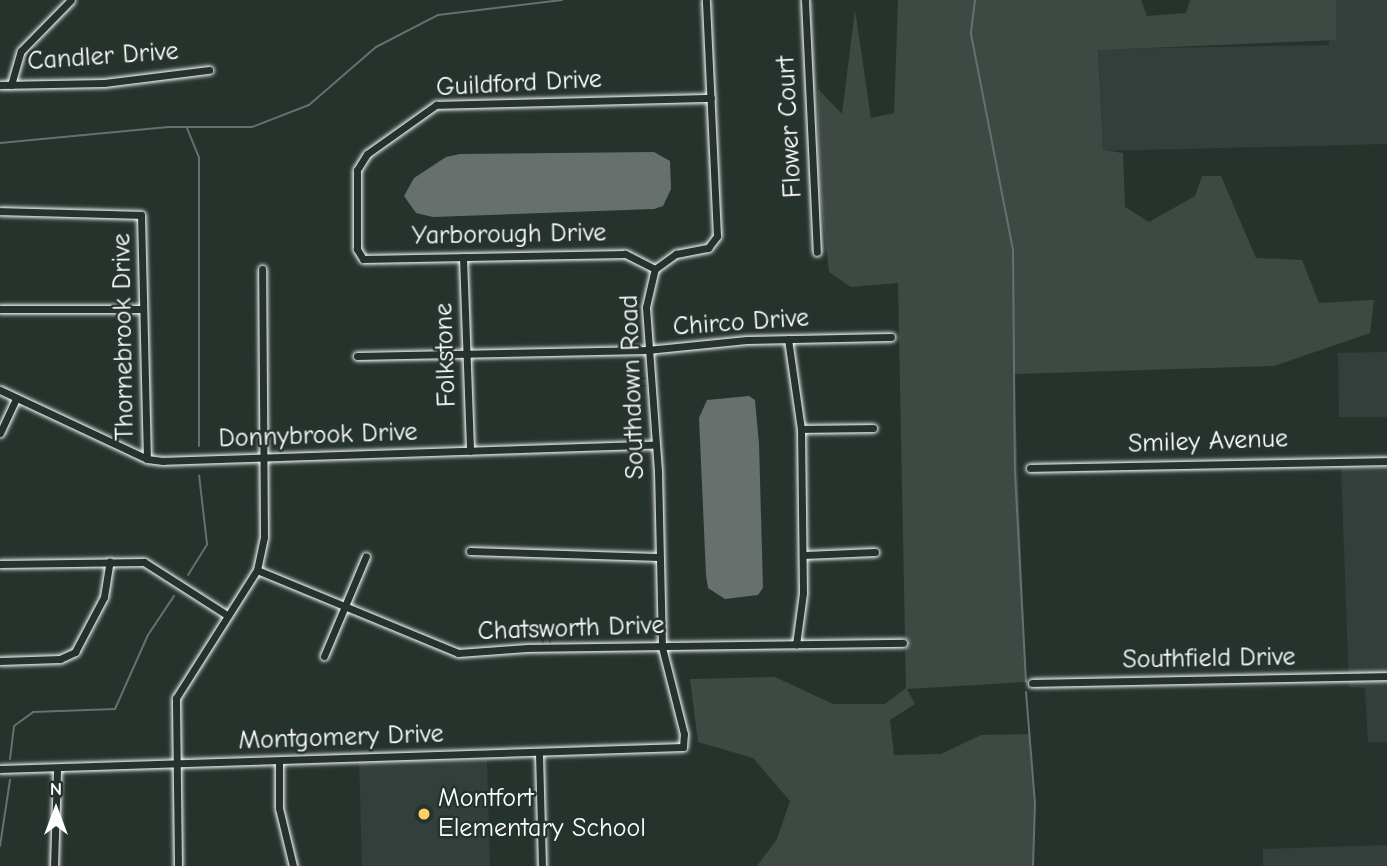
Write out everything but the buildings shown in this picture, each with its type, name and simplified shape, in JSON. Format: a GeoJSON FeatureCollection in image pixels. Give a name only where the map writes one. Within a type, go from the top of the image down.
{"type":"FeatureCollection","features":[{"type":"Feature","properties":{"kind":"street"},"geometry":{"type":"LineString","coordinates":[[10,85],[21,51],[71,0]]}},
{"type":"Feature","properties":{"kind":"street","name":"Southdown Road"},"geometry":{"type":"LineString","coordinates":[[683,747],[684,734],[662,648],[654,445],[647,350],[647,295],[655,269],[676,254],[703,249],[715,241],[706,0]]}},
{"type":"Feature","properties":{"kind":"street","name":"Flower Court"},"geometry":{"type":"LineString","coordinates":[[805,0],[817,252]]}},
{"type":"Feature","properties":{"kind":"street","name":"Candler Drive"},"geometry":{"type":"LineString","coordinates":[[0,85],[104,83],[209,70]]}},
{"type":"Feature","properties":{"kind":"street","name":"Guildford Drive"},"geometry":{"type":"LineString","coordinates":[[360,257],[355,185],[359,165],[426,109],[442,104],[711,98]]}},
{"type":"Feature","properties":{"kind":"street","name":"Thornebrook Drive"},"geometry":{"type":"LineString","coordinates":[[0,211],[141,215],[147,460]]}},
{"type":"Feature","properties":{"kind":"street","name":"Yarborough Drive"},"geometry":{"type":"LineString","coordinates":[[360,257],[625,254],[655,269]]}},
{"type":"Feature","properties":{"kind":"street","name":"Folkstone"},"geometry":{"type":"LineString","coordinates":[[463,257],[470,451]]}},
{"type":"Feature","properties":{"kind":"street"},"geometry":{"type":"LineString","coordinates":[[178,866],[174,765],[176,698],[257,570],[264,537],[261,460],[261,269]]}},
{"type":"Feature","properties":{"kind":"street"},"geometry":{"type":"LineString","coordinates":[[0,309],[143,309]]}},
{"type":"Feature","properties":{"kind":"street","name":"Chirco Drive"},"geometry":{"type":"LineString","coordinates":[[357,356],[468,356],[647,350],[788,339],[891,337]]}},
{"type":"Feature","properties":{"kind":"street"},"geometry":{"type":"LineString","coordinates":[[788,339],[801,429],[804,555],[796,645]]}},
{"type":"Feature","properties":{"kind":"street","name":"Donnybrook Drive"},"geometry":{"type":"LineString","coordinates":[[0,390],[147,460],[261,460],[654,445]]}},
{"type":"Feature","properties":{"kind":"street"},"geometry":{"type":"LineString","coordinates":[[0,433],[16,398]]}},
{"type":"Feature","properties":{"kind":"street"},"geometry":{"type":"LineString","coordinates":[[801,429],[873,428]]}},
{"type":"Feature","properties":{"kind":"street","name":"Smiley Avenue"},"geometry":{"type":"LineString","coordinates":[[1030,468],[1387,461]]}},
{"type":"Feature","properties":{"kind":"street"},"geometry":{"type":"LineString","coordinates":[[470,551],[658,557]]}},
{"type":"Feature","properties":{"kind":"street"},"geometry":{"type":"LineString","coordinates":[[804,555],[875,552]]}},
{"type":"Feature","properties":{"kind":"street"},"geometry":{"type":"LineString","coordinates":[[324,656],[366,556]]}},
{"type":"Feature","properties":{"kind":"street"},"geometry":{"type":"LineString","coordinates":[[0,564],[110,561],[151,565],[227,615]]}},
{"type":"Feature","properties":{"kind":"street"},"geometry":{"type":"LineString","coordinates":[[0,661],[60,659],[75,652],[104,597],[110,561]]}},
{"type":"Feature","properties":{"kind":"street","name":"Chatsworth Drive"},"geometry":{"type":"LineString","coordinates":[[257,570],[458,653],[903,643]]}},
{"type":"Feature","properties":{"kind":"street","name":"Southfield Drive"},"geometry":{"type":"LineString","coordinates":[[1032,683],[1387,676]]}},
{"type":"Feature","properties":{"kind":"street","name":"Montgomery Drive"},"geometry":{"type":"LineString","coordinates":[[0,769],[683,747]]}},
{"type":"Feature","properties":{"kind":"street"},"geometry":{"type":"LineString","coordinates":[[539,753],[542,866]]}},
{"type":"Feature","properties":{"kind":"street"},"geometry":{"type":"LineString","coordinates":[[279,761],[279,808],[293,866]]}},
{"type":"Feature","properties":{"kind":"street"},"geometry":{"type":"LineString","coordinates":[[54,866],[57,768]]}},
{"type":"Feature","properties":{"kind":"shaded area"},"geometry":{"type":"Polygon","coordinates":[[[898,0],[1141,0],[1147,16],[1186,13],[1190,0],[1336,0],[1336,40],[1098,50],[1103,150],[1123,153],[1125,207],[1149,222],[1195,196],[1202,176],[1221,176],[1256,258],[1302,260],[1319,303],[1374,300],[1370,333],[1274,366],[1014,374],[1026,682],[907,689],[915,704],[890,720],[894,755],[941,754],[981,735],[1029,734],[1035,803],[1033,866],[757,866],[777,839],[790,801],[753,758],[698,742],[690,679],[775,677],[833,704],[885,704],[906,688],[898,283],[851,287],[829,272],[818,176],[818,89],[842,114],[855,10],[871,118],[894,113],[898,0]]]}},
{"type":"Feature","properties":{"kind":"shaded area"},"geometry":{"type":"Polygon","coordinates":[[[1328,0],[1387,0],[1387,144],[1103,151],[1098,49],[1329,45],[1328,0]]]}},
{"type":"Feature","properties":{"kind":"shaded area"},"geometry":{"type":"Polygon","coordinates":[[[654,152],[670,161],[671,189],[663,206],[654,209],[433,217],[416,213],[404,196],[414,178],[446,157],[460,154],[654,152]]]}},
{"type":"Feature","properties":{"kind":"shaded area"},"geometry":{"type":"Polygon","coordinates":[[[1387,352],[1387,417],[1339,417],[1338,353],[1387,352]]]}},
{"type":"Feature","properties":{"kind":"shaded area"},"geometry":{"type":"Polygon","coordinates":[[[749,396],[755,400],[759,444],[763,588],[758,595],[725,599],[708,588],[706,575],[699,418],[707,400],[749,396]]]}},
{"type":"Feature","properties":{"kind":"shaded area"},"geometry":{"type":"Polygon","coordinates":[[[1341,467],[1387,467],[1387,742],[1368,742],[1365,688],[1349,687],[1341,467]]]}},
{"type":"Feature","properties":{"kind":"shaded area","name":"Montfort Elementary School"},"geometry":{"type":"Polygon","coordinates":[[[487,760],[490,866],[362,866],[359,762],[487,760]]]}},
{"type":"Feature","properties":{"kind":"shaded area"},"geometry":{"type":"Polygon","coordinates":[[[1387,845],[1387,866],[1263,866],[1263,849],[1387,845]]]}},
{"type":"Feature","properties":{"kind":"waterway"},"geometry":{"type":"LineString","coordinates":[[0,143],[168,127],[252,127],[309,105],[376,47],[438,15],[562,0]]}},
{"type":"Feature","properties":{"kind":"waterway"},"geometry":{"type":"LineString","coordinates":[[975,0],[971,34],[1013,251],[1015,472],[1026,682]]}},
{"type":"Feature","properties":{"kind":"waterway"},"geometry":{"type":"LineString","coordinates":[[187,128],[199,157],[199,446]]}},
{"type":"Feature","properties":{"kind":"waterway"},"geometry":{"type":"LineString","coordinates":[[188,575],[207,544],[199,475]]}},
{"type":"Feature","properties":{"kind":"waterway"},"geometry":{"type":"LineString","coordinates":[[10,759],[14,726],[33,712],[115,709],[148,635],[174,596]]}},
{"type":"Feature","properties":{"kind":"waterway"},"geometry":{"type":"LineString","coordinates":[[1026,692],[1035,803],[1033,866]]}},
{"type":"Feature","properties":{"kind":"waterway"},"geometry":{"type":"LineString","coordinates":[[0,846],[10,780]]}},
{"type":"Feature","properties":{"kind":"place","name":"Montfort Elementary School"},"geometry":{"type":"Point","coordinates":[424,814]}}]}
